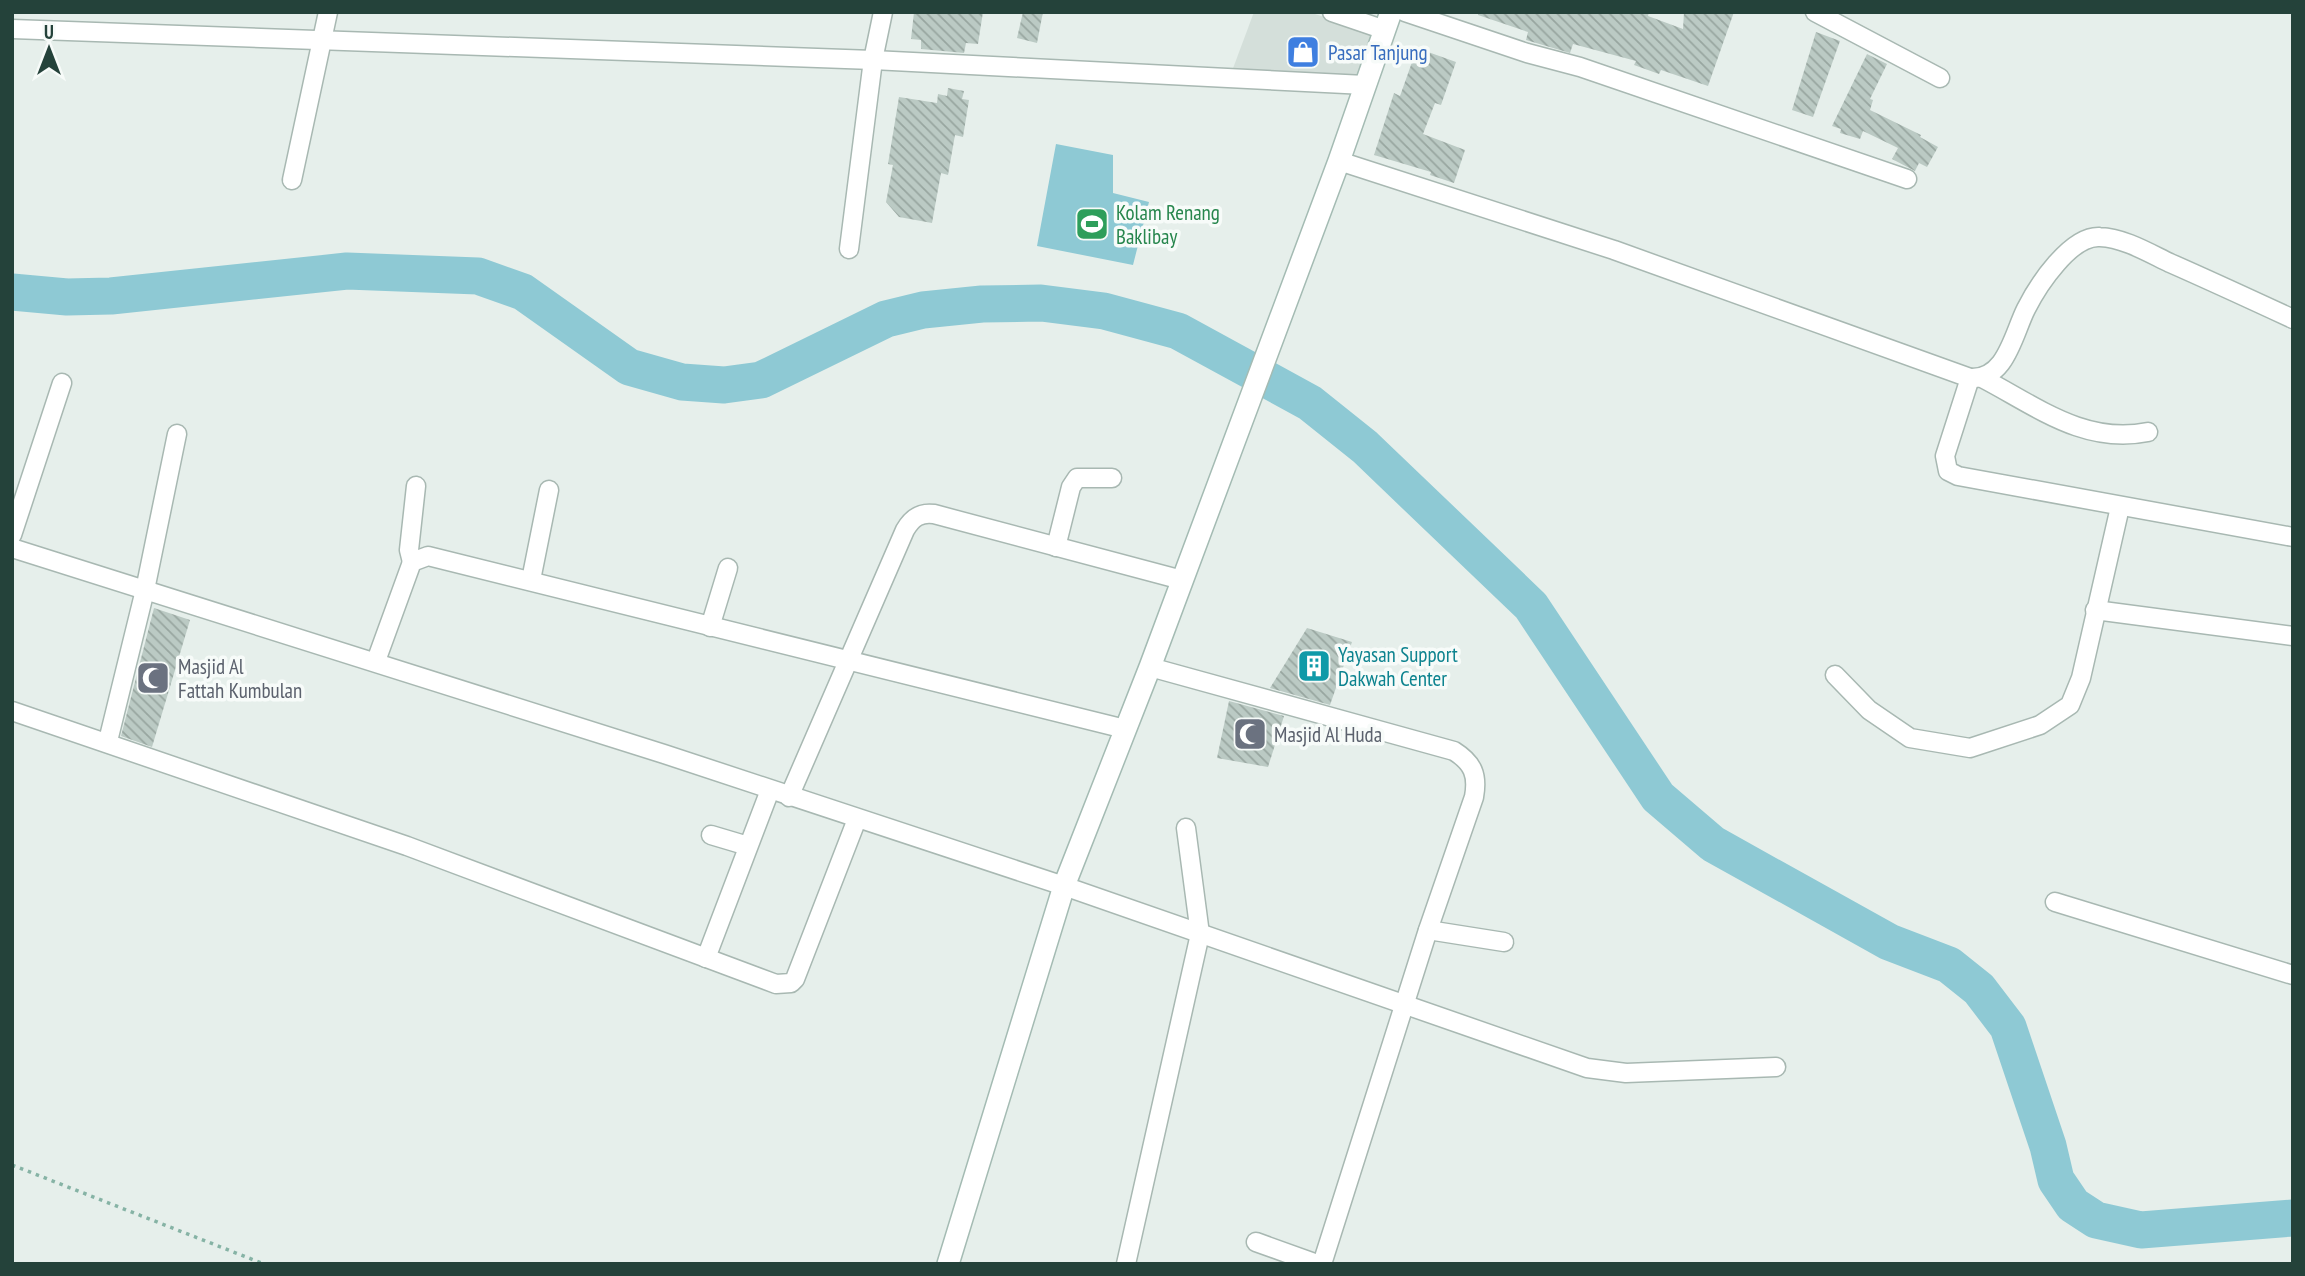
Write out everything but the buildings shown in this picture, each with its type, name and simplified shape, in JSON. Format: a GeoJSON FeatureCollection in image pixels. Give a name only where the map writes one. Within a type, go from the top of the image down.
{"type":"FeatureCollection","features":[{"type":"Feature","properties":{"kind":"main road"},"geometry":{"type":"LineString","coordinates":[[948,1264],[1064,886],[1150,667],[1339,161],[1388,21]]}},
{"type":"Feature","properties":{"kind":"street"},"geometry":{"type":"LineString","coordinates":[[292,180],[328,12]]}},
{"type":"Feature","properties":{"kind":"street"},"geometry":{"type":"LineString","coordinates":[[849,249],[873,60],[883,12]]}},
{"type":"Feature","properties":{"kind":"street"},"geometry":{"type":"LineString","coordinates":[[1332,12],[1388,21]]}},
{"type":"Feature","properties":{"kind":"street"},"geometry":{"type":"LineString","coordinates":[[1405,12],[1527,53],[1580,67],[1907,178]]}},
{"type":"Feature","properties":{"kind":"street"},"geometry":{"type":"LineString","coordinates":[[1815,12],[1940,78]]}},
{"type":"Feature","properties":{"kind":"street"},"geometry":{"type":"LineString","coordinates":[[12,29],[873,60],[1364,85]]}},
{"type":"Feature","properties":{"kind":"street"},"geometry":{"type":"LineString","coordinates":[[1339,161],[1614,250],[1976,378],[2066,424],[2117,437],[2148,432]]}},
{"type":"Feature","properties":{"kind":"street"},"geometry":{"type":"LineString","coordinates":[[1976,378],[1993,373],[2007,353],[2027,306],[2063,255],[2089,237],[2114,239],[2142,250],[2293,318]]}},
{"type":"Feature","properties":{"kind":"street"},"geometry":{"type":"LineString","coordinates":[[1976,378],[1945,456],[1948,471],[1958,476],[2120,507],[2293,537]]}},
{"type":"Feature","properties":{"kind":"street"},"geometry":{"type":"LineString","coordinates":[[12,535],[62,383]]}},
{"type":"Feature","properties":{"kind":"street"},"geometry":{"type":"LineString","coordinates":[[108,741],[145,590],[177,434]]}},
{"type":"Feature","properties":{"kind":"street"},"geometry":{"type":"LineString","coordinates":[[1056,547],[1071,487],[1077,478],[1112,478]]}},
{"type":"Feature","properties":{"kind":"street"},"geometry":{"type":"LineString","coordinates":[[376,661],[412,562],[409,550],[416,486]]}},
{"type":"Feature","properties":{"kind":"street"},"geometry":{"type":"LineString","coordinates":[[531,580],[549,490]]}},
{"type":"Feature","properties":{"kind":"street"},"geometry":{"type":"LineString","coordinates":[[1835,676],[1869,709],[1910,738],[1970,748],[2040,725],[2070,705],[2081,678],[2120,507]]}},
{"type":"Feature","properties":{"kind":"street"},"geometry":{"type":"LineString","coordinates":[[789,797],[905,530],[916,516],[934,514],[1182,580]]}},
{"type":"Feature","properties":{"kind":"street"},"geometry":{"type":"LineString","coordinates":[[12,548],[376,661],[1064,886],[1406,1003],[1562,1060],[1607,1072],[1776,1067]]}},
{"type":"Feature","properties":{"kind":"street"},"geometry":{"type":"LineString","coordinates":[[412,562],[428,556],[531,580],[1125,729]]}},
{"type":"Feature","properties":{"kind":"street"},"geometry":{"type":"LineString","coordinates":[[710,627],[728,568]]}},
{"type":"Feature","properties":{"kind":"street"},"geometry":{"type":"LineString","coordinates":[[2095,610],[2293,636]]}},
{"type":"Feature","properties":{"kind":"street"},"geometry":{"type":"LineString","coordinates":[[1150,667],[1383,729],[1454,751],[1468,760],[1476,782],[1474,797],[1320,1264],[1256,1242]]}},
{"type":"Feature","properties":{"kind":"street"},"geometry":{"type":"LineString","coordinates":[[12,711],[108,741],[407,846],[776,984],[791,983],[857,819]]}},
{"type":"Feature","properties":{"kind":"street"},"geometry":{"type":"LineString","coordinates":[[706,958],[769,790]]}},
{"type":"Feature","properties":{"kind":"street"},"geometry":{"type":"LineString","coordinates":[[1126,1264],[1200,934],[1186,828]]}},
{"type":"Feature","properties":{"kind":"street"},"geometry":{"type":"LineString","coordinates":[[711,835],[748,846]]}},
{"type":"Feature","properties":{"kind":"street"},"geometry":{"type":"LineString","coordinates":[[2055,902],[2293,975]]}},
{"type":"Feature","properties":{"kind":"street"},"geometry":{"type":"LineString","coordinates":[[1428,930],[1504,943]]}},
{"type":"Feature","properties":{"kind":"path"},"geometry":{"type":"LineString","coordinates":[[12,1165],[264,1264]]}},
{"type":"Feature","properties":{"kind":"shaded area","name":"Pasar Tanjung"},"geometry":{"type":"Polygon","coordinates":[[[1254,12],[1309,12],[1375,34],[1359,74],[1267,75],[1232,71],[1254,12]]]}},
{"type":"Feature","properties":{"kind":"water","name":"Kolam Renang Baklibay"},"geometry":{"type":"Polygon","coordinates":[[[1056,144],[1113,155],[1113,193],[1149,202],[1133,265],[1037,246],[1056,144]]]}},
{"type":"Feature","properties":{"kind":"waterway"},"geometry":{"type":"LineString","coordinates":[[12,292],[67,297],[111,296],[347,271],[478,276],[523,292],[629,367],[682,382],[724,385],[761,380],[886,319],[923,310],[982,304],[1041,303],[1104,311],[1178,331],[1310,403],[1365,447],[1531,606],[1658,797],[1713,844],[1889,942],[1949,965],[1979,989],[2008,1027],[2048,1146],[2056,1180],[2073,1205],[2096,1220],[2141,1230],[2293,1218]]}},
{"type":"Feature","properties":{"kind":"place","name":"Pasar Tanjung"},"geometry":{"type":"Point","coordinates":[1303,52]}},
{"type":"Feature","properties":{"kind":"place","name":"Kolam Renang Baklibay"},"geometry":{"type":"Point","coordinates":[1092,224]}},
{"type":"Feature","properties":{"kind":"place","name":"Yayasan Support Dakwah Center"},"geometry":{"type":"Point","coordinates":[1314,666]}},
{"type":"Feature","properties":{"kind":"place","name":"Masjid Al Fattah Kumbulan"},"geometry":{"type":"Point","coordinates":[153,678]}},
{"type":"Feature","properties":{"kind":"place","name":"Masjid Al Huda"},"geometry":{"type":"Point","coordinates":[1250,734]}}]}
